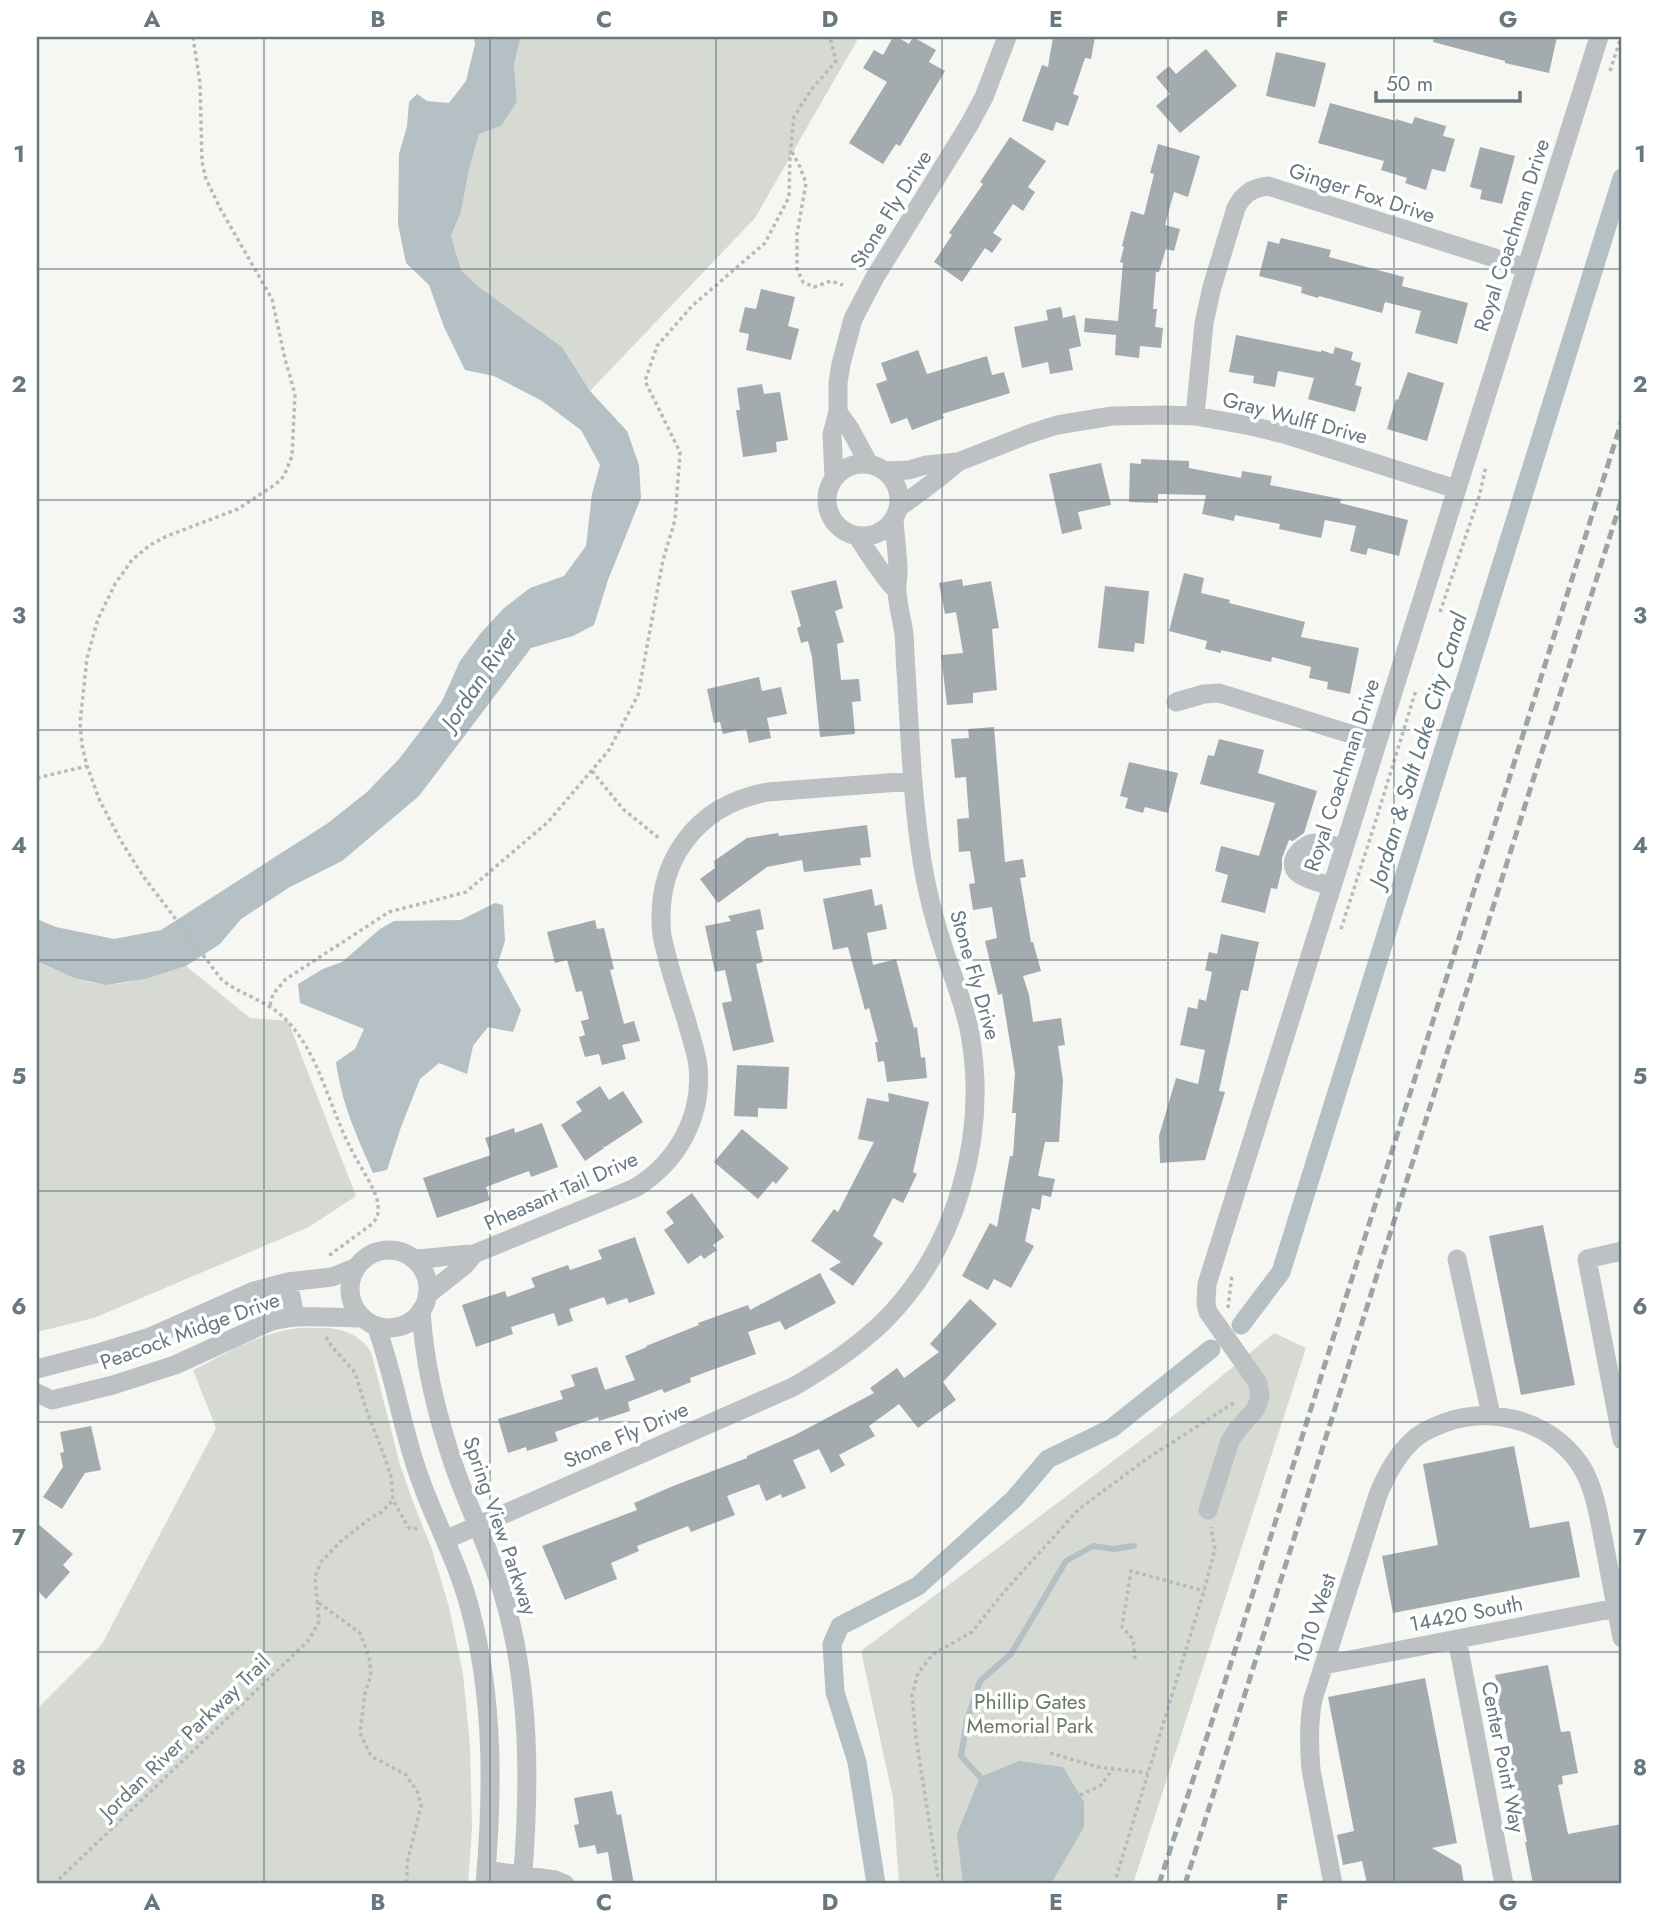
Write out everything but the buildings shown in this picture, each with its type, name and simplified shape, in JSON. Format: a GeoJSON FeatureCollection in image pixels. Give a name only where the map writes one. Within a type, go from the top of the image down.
{"type":"FeatureCollection","features":[{"type":"Feature","properties":{"kind":"street","name":"Stone Fly Drive"},"geometry":{"type":"LineString","coordinates":[[834,477],[832,434],[838,412],[838,383],[853,319],[863,297],[969,125],[984,97],[1007,37]]}},
{"type":"Feature","properties":{"kind":"street","name":"Royal Coachman Drive"},"geometry":{"type":"LineString","coordinates":[[1208,1510],[1230,1441],[1255,1410],[1260,1390],[1258,1383],[1208,1312],[1207,1284],[1599,37]]}},
{"type":"Feature","properties":{"kind":"street","name":"Ginger Fox Drive"},"geometry":{"type":"LineString","coordinates":[[1195,416],[1202,341],[1212,287],[1236,208],[1243,196],[1254,189],[1268,186],[1526,268]]}},
{"type":"Feature","properties":{"kind":"street"},"geometry":{"type":"LineString","coordinates":[[838,412],[876,467],[895,483],[898,492],[896,513],[887,527],[868,537],[846,533],[837,527],[827,508],[829,486],[834,477],[850,466],[876,467]]}},
{"type":"Feature","properties":{"kind":"street","name":"Gray Wulff Drive"},"geometry":{"type":"LineString","coordinates":[[876,467],[909,470],[958,462],[1029,433],[1087,420],[1139,414],[1195,416],[1251,425],[1284,434],[1456,489]]}},
{"type":"Feature","properties":{"kind":"street","name":"Gray Wulff Drive"},"geometry":{"type":"LineString","coordinates":[[896,513],[958,462]]}},
{"type":"Feature","properties":{"kind":"street","name":"Stone Fly Drive"},"geometry":{"type":"LineString","coordinates":[[445,1539],[793,1387],[818,1373],[857,1345],[886,1319],[915,1283],[950,1221],[967,1168],[974,1121],[975,1085],[970,1033],[938,929],[925,875],[913,781],[904,634],[896,590],[896,513]]}},
{"type":"Feature","properties":{"kind":"street","name":"Stone Fly Drive"},"geometry":{"type":"LineString","coordinates":[[857,536],[896,590]]}},
{"type":"Feature","properties":{"kind":"street"},"geometry":{"type":"LineString","coordinates":[[1176,702],[1219,693],[1376,742]]}},
{"type":"Feature","properties":{"kind":"street","name":"Pheasant Tail Drive"},"geometry":{"type":"LineString","coordinates":[[413,1259],[474,1254],[635,1188],[671,1159],[695,1111],[698,1065],[666,954],[660,919],[664,882],[674,859],[690,835],[717,811],[750,795],[913,781]]}},
{"type":"Feature","properties":{"kind":"street"},"geometry":{"type":"LineString","coordinates":[[1331,886],[1299,874],[1294,868],[1293,860],[1300,849],[1311,843],[1322,842],[1343,848]]}},
{"type":"Feature","properties":{"kind":"street"},"geometry":{"type":"LineString","coordinates":[[369,1322],[388,1328],[401,1326],[413,1320],[424,1302],[425,1275],[413,1259],[404,1253],[383,1250],[364,1259],[352,1277],[351,1299],[356,1309],[369,1322],[391,1370],[415,1465],[470,1608],[482,1670],[490,1754],[485,1877],[555,1881],[565,1884]]}},
{"type":"Feature","properties":{"kind":"street"},"geometry":{"type":"LineString","coordinates":[[1622,1251],[1587,1259],[1622,1440]]}},
{"type":"Feature","properties":{"kind":"street","name":"Pheasant Tail Drive"},"geometry":{"type":"LineString","coordinates":[[424,1302],[474,1254]]}},
{"type":"Feature","properties":{"kind":"street"},"geometry":{"type":"LineString","coordinates":[[1457,1259],[1491,1415]]}},
{"type":"Feature","properties":{"kind":"street","name":"Peacock Midge Drive"},"geometry":{"type":"LineString","coordinates":[[37,1369],[122,1346],[176,1326],[239,1296],[270,1286],[332,1277],[357,1266]]}},
{"type":"Feature","properties":{"kind":"street"},"geometry":{"type":"LineString","coordinates":[[288,1282],[295,1317]]}},
{"type":"Feature","properties":{"kind":"street","name":"Spring View Parkway"},"geometry":{"type":"LineString","coordinates":[[424,1302],[426,1359],[439,1413],[453,1464],[504,1596],[514,1643],[526,1749],[522,1880]]}},
{"type":"Feature","properties":{"kind":"street","name":"Peacock Midge Drive"},"geometry":{"type":"LineString","coordinates":[[37,1393],[52,1400],[113,1385],[175,1364],[270,1322],[295,1317],[369,1322]]}},
{"type":"Feature","properties":{"kind":"street","name":"1010 West"},"geometry":{"type":"LineString","coordinates":[[1333,1884],[1314,1789],[1309,1751],[1310,1714],[1378,1495],[1392,1466],[1411,1441],[1438,1425],[1469,1416],[1491,1415],[1517,1420],[1543,1431],[1565,1447],[1583,1469],[1594,1494],[1622,1638]]}},
{"type":"Feature","properties":{"kind":"street","name":"14420 South"},"geometry":{"type":"LineString","coordinates":[[1324,1665],[1616,1608]]}},
{"type":"Feature","properties":{"kind":"street","name":"Center Point Way"},"geometry":{"type":"LineString","coordinates":[[1457,1639],[1504,1884]]}},
{"type":"Feature","properties":{"kind":"path"},"geometry":{"type":"LineString","coordinates":[[194,37],[200,83],[202,162],[206,179],[221,209],[272,299],[295,394],[292,456],[284,477],[238,509],[167,536],[150,545],[132,560],[115,584],[98,619],[87,658],[80,723],[82,745],[100,801],[143,876],[222,980],[234,989],[270,1005],[288,1021],[307,1047],[379,1208],[376,1220],[324,1261]]}},
{"type":"Feature","properties":{"kind":"path"},"geometry":{"type":"LineString","coordinates":[[270,1005],[273,994],[286,979],[388,912],[466,892],[548,822],[609,750],[638,695],[663,560],[675,520],[680,452],[645,381],[657,346],[692,306],[765,243],[789,197],[794,117],[811,90],[836,61],[830,37]]}},
{"type":"Feature","properties":{"kind":"path"},"geometry":{"type":"LineString","coordinates":[[790,151],[806,183],[797,234],[797,269],[803,282],[814,287],[831,281],[843,285]]}},
{"type":"Feature","properties":{"kind":"path"},"geometry":{"type":"LineString","coordinates":[[37,778],[87,766]]}},
{"type":"Feature","properties":{"kind":"path"},"geometry":{"type":"LineString","coordinates":[[592,771],[623,809],[660,839]]}},
{"type":"Feature","properties":{"kind":"path"},"geometry":{"type":"LineString","coordinates":[[325,1334],[357,1378],[389,1469],[393,1500],[409,1529],[422,1527]]}},
{"type":"Feature","properties":{"kind":"path"},"geometry":{"type":"LineString","coordinates":[[939,1884],[916,1738],[912,1696],[918,1673],[933,1654],[972,1632],[1003,1593],[1079,1509],[1145,1460],[1242,1397]]}},
{"type":"Feature","properties":{"kind":"path","name":"Jordan River Parkway Trail"},"geometry":{"type":"LineString","coordinates":[[54,1884],[307,1641],[319,1622],[315,1577],[321,1562],[340,1542],[382,1512],[393,1500]]}},
{"type":"Feature","properties":{"kind":"path"},"geometry":{"type":"LineString","coordinates":[[1114,1884],[1204,1591],[1214,1549],[1208,1510]]}},
{"type":"Feature","properties":{"kind":"path"},"geometry":{"type":"LineString","coordinates":[[1135,1659],[1133,1639],[1122,1628],[1131,1571],[1204,1591]]}},
{"type":"Feature","properties":{"kind":"path"},"geometry":{"type":"LineString","coordinates":[[318,1602],[360,1633],[369,1657],[371,1675],[365,1693],[360,1733],[371,1756],[406,1775],[418,1793],[421,1806],[407,1863],[407,1884]]}},
{"type":"Feature","properties":{"kind":"path"},"geometry":{"type":"LineString","coordinates":[[1050,1753],[1098,1768],[1148,1773]]}},
{"type":"Feature","properties":{"kind":"path"},"geometry":{"type":"LineString","coordinates":[[1080,1795],[1100,1786],[1113,1769]]}},
{"type":"Feature","properties":{"kind":"green space"},"geometry":{"type":"Polygon","coordinates":[[[520,37],[859,37],[755,218],[590,391],[562,347],[479,287],[461,270],[451,236],[461,212],[479,134],[501,126],[517,102],[514,65],[520,37]]]}},
{"type":"Feature","properties":{"kind":"green space"},"geometry":{"type":"Polygon","coordinates":[[[37,961],[79,979],[105,984],[135,981],[186,966],[250,1018],[288,1021],[356,1196],[309,1227],[94,1318],[37,1332],[37,961]]]}},
{"type":"Feature","properties":{"kind":"green space"},"geometry":{"type":"Polygon","coordinates":[[[301,1328],[330,1328],[354,1335],[371,1352],[400,1465],[431,1547],[449,1607],[463,1674],[470,1745],[472,1829],[468,1884],[37,1884],[37,1709],[102,1644],[216,1428],[193,1370],[240,1346],[278,1332],[301,1328]]]}},
{"type":"Feature","properties":{"kind":"green space","name":"Phillip Gates Memorial Park"},"geometry":{"type":"Polygon","coordinates":[[[1274,1333],[1306,1348],[1133,1884],[899,1884],[893,1798],[861,1651],[1178,1412],[1274,1333]]]}},
{"type":"Feature","properties":{"kind":"water","name":"Jordan River"},"geometry":{"type":"Polygon","coordinates":[[[474,37],[520,37],[514,65],[517,102],[501,126],[479,134],[461,212],[451,236],[461,270],[479,287],[562,347],[590,391],[627,431],[639,465],[641,498],[608,580],[594,625],[573,636],[531,648],[419,796],[342,861],[290,887],[241,919],[220,944],[186,966],[145,979],[106,985],[74,978],[37,961],[37,919],[56,927],[114,939],[161,930],[328,823],[367,792],[399,759],[442,701],[460,661],[503,609],[530,588],[564,576],[586,546],[592,494],[600,465],[581,430],[542,401],[494,376],[465,370],[444,327],[429,285],[406,263],[398,224],[399,154],[407,126],[409,102],[417,94],[427,101],[449,103],[466,81],[475,44],[474,37]]]}},
{"type":"Feature","properties":{"kind":"water"},"geometry":{"type":"Polygon","coordinates":[[[495,903],[503,905],[505,941],[497,966],[521,1010],[513,1032],[488,1027],[473,1046],[467,1074],[439,1063],[420,1079],[387,1170],[373,1173],[346,1106],[336,1062],[355,1049],[364,1029],[300,1003],[298,984],[323,969],[342,962],[380,929],[394,921],[461,920],[495,903]]]}},
{"type":"Feature","properties":{"kind":"water"},"geometry":{"type":"Polygon","coordinates":[[[1019,1761],[1063,1767],[1084,1802],[1084,1827],[1051,1884],[963,1884],[957,1834],[980,1777],[1019,1761]]]}},
{"type":"Feature","properties":{"kind":"waterway","name":"Jordan & Salt Lake City Canal"},"geometry":{"type":"LineString","coordinates":[[1241,1325],[1281,1272],[1622,178]]}},
{"type":"Feature","properties":{"kind":"waterway","name":"Jordan & Salt Lake City Canal"},"geometry":{"type":"LineString","coordinates":[[876,1884],[857,1762],[835,1692],[832,1644],[840,1626],[918,1586],[1014,1499],[1048,1459],[1112,1428],[1211,1349]]}},
{"type":"Feature","properties":{"kind":"waterway"},"geometry":{"type":"LineString","coordinates":[[980,1777],[961,1756],[967,1720],[980,1681],[1011,1654],[1066,1561],[1093,1546],[1113,1549],[1134,1546]]}},
{"type":"Feature","properties":{"kind":"railway"},"geometry":{"type":"LineString","coordinates":[[1159,1884],[1622,420]]}},
{"type":"Feature","properties":{"kind":"railway"},"geometry":{"type":"LineString","coordinates":[[1185,1884],[1622,498]]}}]}
